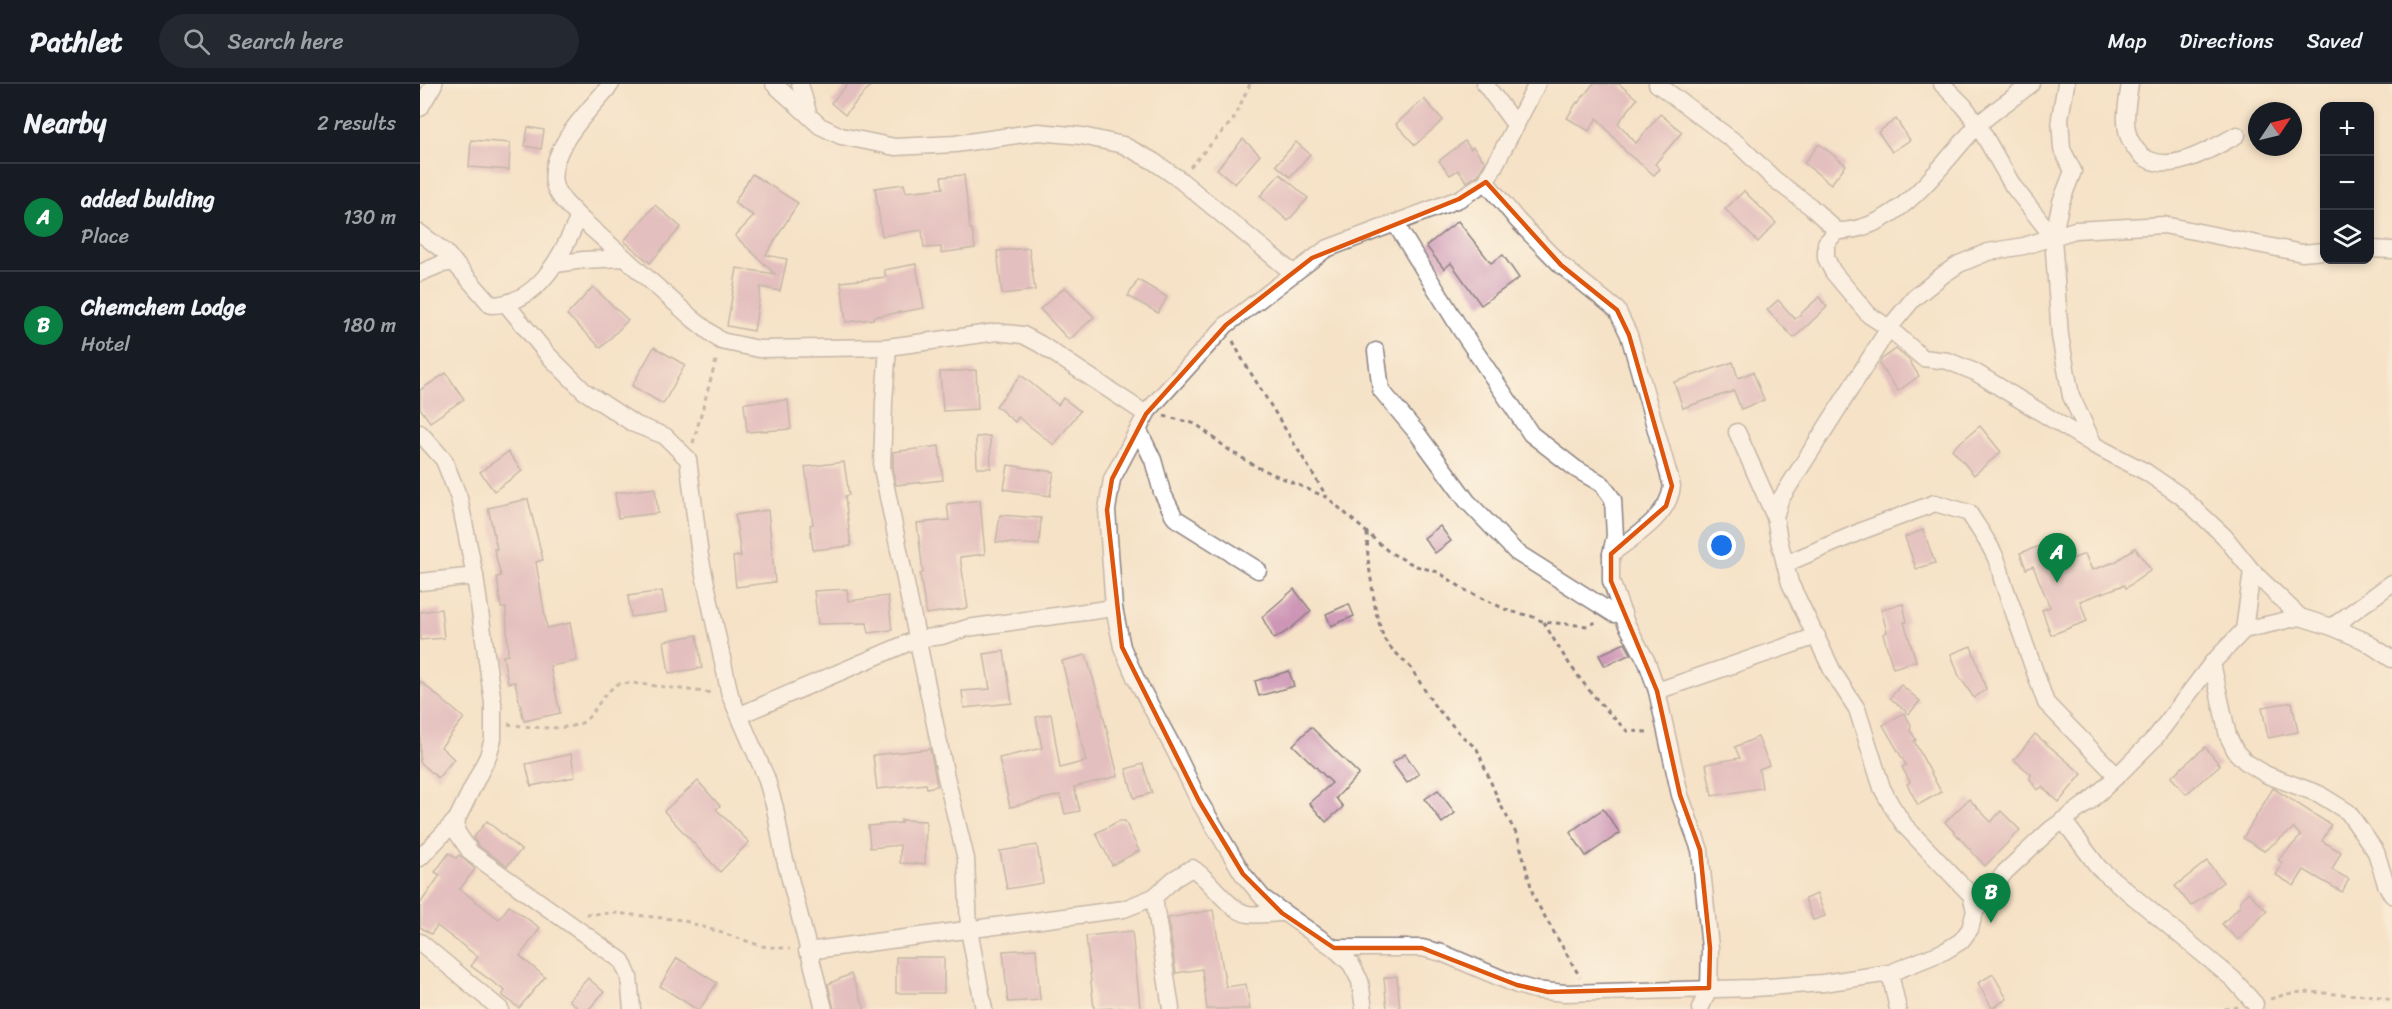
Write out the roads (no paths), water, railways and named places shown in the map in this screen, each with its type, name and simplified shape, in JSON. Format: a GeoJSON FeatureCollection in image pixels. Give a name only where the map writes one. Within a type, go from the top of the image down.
{"type":"FeatureCollection","features":[{"type":"Feature","properties":{"kind":"street"},"geometry":{"type":"LineString","coordinates":[[420,108],[435,84]]}},
{"type":"Feature","properties":{"kind":"street"},"geometry":{"type":"LineString","coordinates":[[611,84],[562,144],[554,168],[554,184],[562,198],[579,217],[721,341],[759,349],[888,347],[980,333],[1023,335],[1147,412]]}},
{"type":"Feature","properties":{"kind":"street"},"geometry":{"type":"LineString","coordinates":[[774,84],[820,126],[841,136],[895,147],[955,144],[1038,132],[1082,136],[1123,145],[1153,161],[1179,179],[1293,273]]}},
{"type":"Feature","properties":{"kind":"street"},"geometry":{"type":"LineString","coordinates":[[800,84],[809,116]]}},
{"type":"Feature","properties":{"kind":"street"},"geometry":{"type":"LineString","coordinates":[[1485,84],[1516,126]]}},
{"type":"Feature","properties":{"kind":"street"},"geometry":{"type":"LineString","coordinates":[[1364,1009],[1360,981],[1351,964],[1334,948],[1263,898],[1243,874],[1199,801],[1122,647],[1114,608],[1107,510],[1112,479],[1147,412],[1226,325],[1326,249],[1459,199],[1486,182],[1537,84]]}},
{"type":"Feature","properties":{"kind":"street"},"geometry":{"type":"LineString","coordinates":[[1657,84],[1739,145],[1774,179],[1810,206],[1837,231],[1851,231],[1869,226],[1909,200],[1947,162],[1978,125],[2031,84]]}},
{"type":"Feature","properties":{"kind":"street"},"geometry":{"type":"LineString","coordinates":[[1942,84],[1964,106],[1978,125],[2013,186],[2053,237]]}},
{"type":"Feature","properties":{"kind":"street"},"geometry":{"type":"LineString","coordinates":[[2066,84],[2060,118],[2062,149],[2073,171],[2061,202],[2053,237],[2060,336],[2071,396],[2094,445]]}},
{"type":"Feature","properties":{"kind":"street"},"geometry":{"type":"LineString","coordinates":[[2130,84],[2127,131],[2135,149],[2148,162],[2171,163],[2202,154],[2237,135]]}},
{"type":"Feature","properties":{"kind":"street"},"geometry":{"type":"LineString","coordinates":[[1486,182],[1518,221],[1561,265],[1617,309],[1629,335],[1672,486],[1666,506],[1659,514],[1611,554]]}},
{"type":"Feature","properties":{"kind":"street"},"geometry":{"type":"LineString","coordinates":[[420,233],[454,262],[491,305],[507,305],[524,298],[556,264],[579,217]]}},
{"type":"Feature","properties":{"kind":"street"},"geometry":{"type":"LineString","coordinates":[[1395,223],[1461,330],[1531,434],[1576,469],[1602,484],[1613,500],[1615,536],[1611,554],[1611,581],[1619,613],[1647,662],[1657,691],[1680,795],[1700,850],[1710,948],[1709,988],[1700,1009]]}},
{"type":"Feature","properties":{"kind":"street"},"geometry":{"type":"LineString","coordinates":[[1775,517],[1780,500],[1792,479],[1862,374],[1889,328],[1914,298],[1959,264],[1988,252],[2024,246],[2075,230],[2164,225],[2302,253],[2320,251]]}},
{"type":"Feature","properties":{"kind":"street"},"geometry":{"type":"LineString","coordinates":[[1837,231],[1826,243],[1826,258],[1833,272],[1869,315],[1889,328],[1923,358],[1948,361],[1975,372],[2094,445],[2146,472],[2181,496],[2224,536],[2252,571],[2300,617],[2363,640],[2392,660]]}},
{"type":"Feature","properties":{"kind":"street"},"geometry":{"type":"LineString","coordinates":[[2374,249],[2392,250]]}},
{"type":"Feature","properties":{"kind":"street"},"geometry":{"type":"LineString","coordinates":[[556,264],[625,258]]}},
{"type":"Feature","properties":{"kind":"street"},"geometry":{"type":"LineString","coordinates":[[420,273],[454,262]]}},
{"type":"Feature","properties":{"kind":"street"},"geometry":{"type":"LineString","coordinates":[[507,305],[548,355],[584,391],[634,424],[665,436],[688,459],[700,556],[730,695],[766,777],[807,951],[824,1009]]}},
{"type":"Feature","properties":{"kind":"street"},"geometry":{"type":"LineString","coordinates":[[888,347],[882,468],[966,859],[969,930],[984,1009]]}},
{"type":"Feature","properties":{"kind":"street"},"geometry":{"type":"LineString","coordinates":[[1376,351],[1381,390],[1417,432],[1467,501],[1516,552],[1619,613]]}},
{"type":"Feature","properties":{"kind":"street"},"geometry":{"type":"LineString","coordinates":[[1139,431],[1153,460],[1162,492],[1174,518],[1258,570]]}},
{"type":"Feature","properties":{"kind":"street"},"geometry":{"type":"LineString","coordinates":[[1737,432],[1775,517],[1791,582],[1833,672],[1857,709],[1882,788],[1905,826],[1971,895],[1975,910]]}},
{"type":"Feature","properties":{"kind":"street"},"geometry":{"type":"LineString","coordinates":[[420,433],[444,460],[459,498],[475,576],[495,722],[488,756],[458,819],[456,831],[471,853],[622,962],[629,977],[632,1009]]}},
{"type":"Feature","properties":{"kind":"street"},"geometry":{"type":"LineString","coordinates":[[1785,564],[1935,503],[1969,513],[2001,570],[2002,579],[2046,703],[2117,777]]}},
{"type":"Feature","properties":{"kind":"street"},"geometry":{"type":"LineString","coordinates":[[2244,630],[2252,571]]}},
{"type":"Feature","properties":{"kind":"street"},"geometry":{"type":"LineString","coordinates":[[420,582],[475,576]]}},
{"type":"Feature","properties":{"kind":"street"},"geometry":{"type":"LineString","coordinates":[[2332,627],[2392,583]]}},
{"type":"Feature","properties":{"kind":"street"},"geometry":{"type":"LineString","coordinates":[[740,715],[917,639],[942,636],[967,628],[1114,608]]}},
{"type":"Feature","properties":{"kind":"street"},"geometry":{"type":"LineString","coordinates":[[1334,948],[1422,948],[1442,953],[1491,975],[1534,990],[1565,993],[1754,988],[1890,973],[1945,951],[1960,941],[1970,929],[1975,910],[2005,872],[2063,820],[2090,801],[2117,777],[2155,738],[2212,663],[2244,630],[2300,617]]}},
{"type":"Feature","properties":{"kind":"street"},"geometry":{"type":"LineString","coordinates":[[1657,691],[1817,636]]}},
{"type":"Feature","properties":{"kind":"street"},"geometry":{"type":"LineString","coordinates":[[2212,663],[2228,736],[2236,752],[2246,762],[2267,775],[2319,794],[2348,812],[2376,852],[2392,895]]}},
{"type":"Feature","properties":{"kind":"street"},"geometry":{"type":"LineString","coordinates":[[420,858],[458,819]]}},
{"type":"Feature","properties":{"kind":"street"},"geometry":{"type":"LineString","coordinates":[[2063,820],[2099,868],[2233,979],[2255,1004]]}},
{"type":"Feature","properties":{"kind":"street"},"geometry":{"type":"LineString","coordinates":[[807,951],[1124,909],[1154,897],[1174,879],[1192,868],[1200,873],[1234,908],[1248,914],[1282,913]]}},
{"type":"Feature","properties":{"kind":"street"},"geometry":{"type":"LineString","coordinates":[[1154,897],[1171,1009]]}},
{"type":"Feature","properties":{"kind":"street"},"geometry":{"type":"LineString","coordinates":[[420,942],[501,1009]]}},
{"type":"Feature","properties":{"kind":"street"},"geometry":{"type":"LineString","coordinates":[[1890,973],[1898,1009]]}},
{"type":"Feature","properties":{"kind":"place","name":"added bulding"},"geometry":{"type":"Point","coordinates":[2057,583]}},
{"type":"Feature","properties":{"kind":"place","name":"Chemchem Lodge"},"geometry":{"type":"Point","coordinates":[1991,923]}}]}
